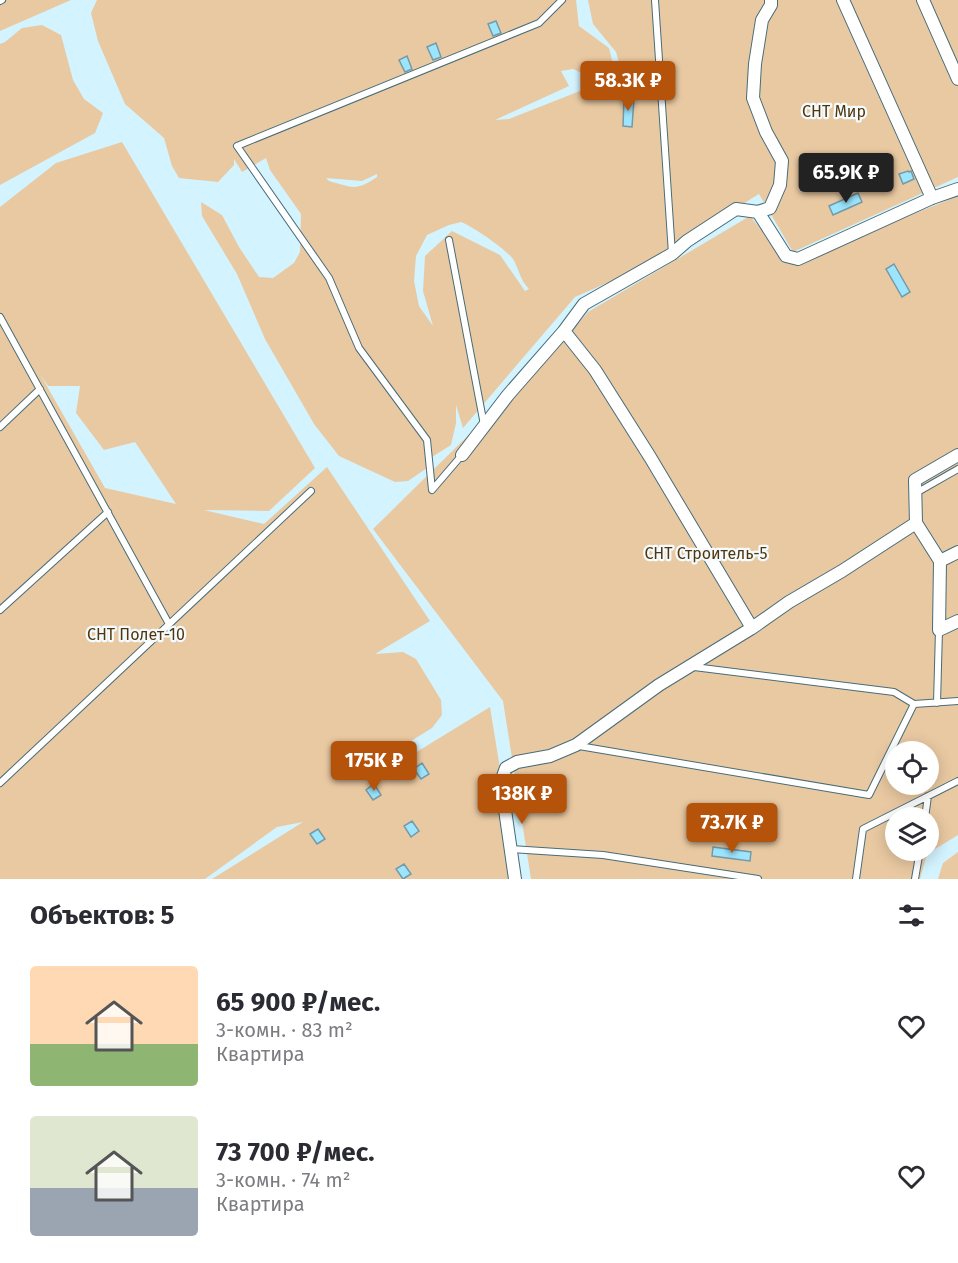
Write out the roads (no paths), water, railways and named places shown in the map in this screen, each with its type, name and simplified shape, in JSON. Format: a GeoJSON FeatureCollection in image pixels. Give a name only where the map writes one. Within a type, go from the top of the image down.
{"type":"FeatureCollection","features":[{"type":"Feature","properties":{"kind":"street"},"geometry":{"type":"LineString","coordinates":[[462,455],[508,394],[564,331],[584,304],[672,254],[687,241],[736,209],[758,212],[770,208],[780,184],[782,160],[766,132],[753,98],[755,64],[762,20],[771,5],[771,0]]}},
{"type":"Feature","properties":{"kind":"street"},"geometry":{"type":"LineString","coordinates":[[843,0],[932,198]]}},
{"type":"Feature","properties":{"kind":"street"},"geometry":{"type":"LineString","coordinates":[[923,0],[958,79]]}},
{"type":"Feature","properties":{"kind":"street"},"geometry":{"type":"LineString","coordinates":[[758,212],[786,256],[798,259],[932,198],[958,189]]}},
{"type":"Feature","properties":{"kind":"street"},"geometry":{"type":"LineString","coordinates":[[564,331],[595,370],[752,628]]}},
{"type":"Feature","properties":{"kind":"street"},"geometry":{"type":"LineString","coordinates":[[958,455],[915,480],[916,523],[940,561],[939,630],[958,621]]}},
{"type":"Feature","properties":{"kind":"street"},"geometry":{"type":"LineString","coordinates":[[515,879],[503,796],[502,779],[506,768],[517,762],[550,756],[576,745],[659,685],[916,523]]}},
{"type":"Feature","properties":{"kind":"street"},"geometry":{"type":"LineString","coordinates":[[940,561],[958,552]]}},
{"type":"Feature","properties":{"kind":"lane"},"geometry":{"type":"LineString","coordinates":[[462,455],[432,490],[427,440],[359,348],[329,278],[237,146],[539,23],[562,0]]}},
{"type":"Feature","properties":{"kind":"lane"},"geometry":{"type":"LineString","coordinates":[[656,0],[672,254]]}},
{"type":"Feature","properties":{"kind":"lane"},"geometry":{"type":"LineString","coordinates":[[449,240],[484,426]]}},
{"type":"Feature","properties":{"kind":"lane"},"geometry":{"type":"LineString","coordinates":[[0,317],[169,624]]}},
{"type":"Feature","properties":{"kind":"lane"},"geometry":{"type":"LineString","coordinates":[[0,428],[40,389]]}},
{"type":"Feature","properties":{"kind":"lane"},"geometry":{"type":"LineString","coordinates":[[916,493],[958,469]]}},
{"type":"Feature","properties":{"kind":"lane"},"geometry":{"type":"LineString","coordinates":[[0,783],[311,491]]}},
{"type":"Feature","properties":{"kind":"lane"},"geometry":{"type":"LineString","coordinates":[[0,610],[108,512]]}},
{"type":"Feature","properties":{"kind":"lane"},"geometry":{"type":"LineString","coordinates":[[937,703],[939,630]]}},
{"type":"Feature","properties":{"kind":"lane"},"geometry":{"type":"LineString","coordinates":[[690,666],[894,692],[914,704],[958,701]]}},
{"type":"Feature","properties":{"kind":"lane"},"geometry":{"type":"LineString","coordinates":[[576,745],[869,795],[914,704]]}},
{"type":"Feature","properties":{"kind":"lane"},"geometry":{"type":"LineString","coordinates":[[856,879],[863,829],[958,781]]}},
{"type":"Feature","properties":{"kind":"lane"},"geometry":{"type":"LineString","coordinates":[[926,807],[928,796]]}},
{"type":"Feature","properties":{"kind":"lane"},"geometry":{"type":"LineString","coordinates":[[510,849],[603,855],[758,879]]}},
{"type":"Feature","properties":{"kind":"lane"},"geometry":{"type":"LineString","coordinates":[[915,879],[918,861]]}},
{"type":"Feature","properties":{"kind":"park label","name":"СНТ Мир"},"geometry":{"type":"Point","coordinates":[834,111]}},
{"type":"Feature","properties":{"kind":"park label","name":"СНТ Строитель-5"},"geometry":{"type":"Point","coordinates":[706,553]}},
{"type":"Feature","properties":{"kind":"park label","name":"СНТ Полет-10"},"geometry":{"type":"Point","coordinates":[136,634]}}]}
